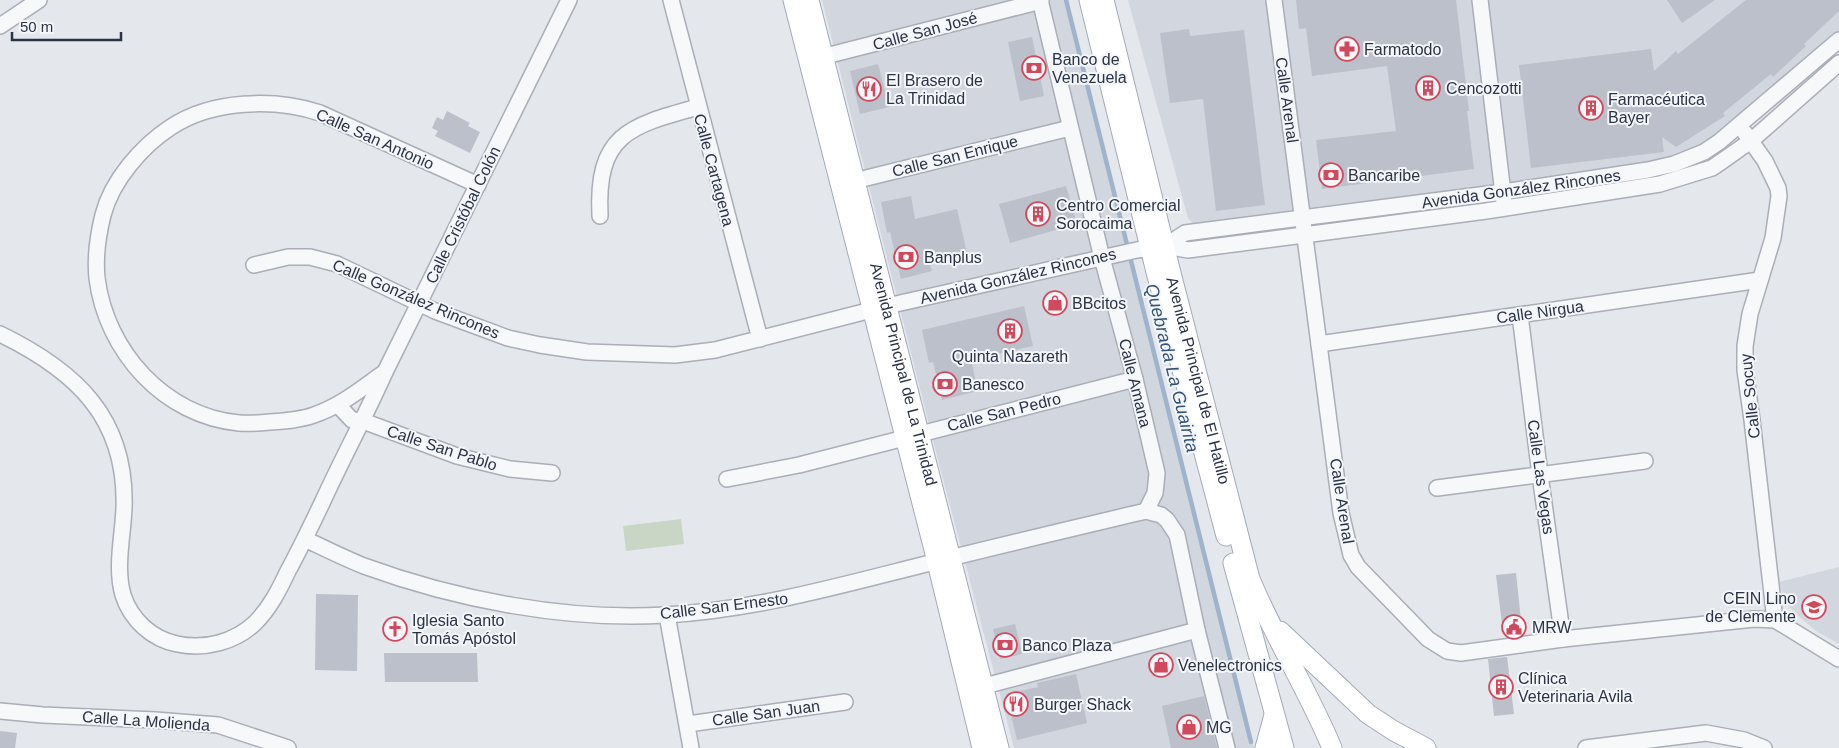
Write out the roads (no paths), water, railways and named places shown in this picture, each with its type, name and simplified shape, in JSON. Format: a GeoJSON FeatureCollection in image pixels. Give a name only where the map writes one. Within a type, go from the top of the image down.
{"type":"FeatureCollection","features":[{"type":"Feature","properties":{"kind":"main road","name":"Avenida Principal de La Trinidad"},"geometry":{"type":"LineString","coordinates":[[793,0],[817,59]]}},
{"type":"Feature","properties":{"kind":"main road","name":"Avenida Principal de La Trinidad"},"geometry":{"type":"LineString","coordinates":[[809,0],[817,59],[847,183],[977,688],[999,748]]}},
{"type":"Feature","properties":{"kind":"main road","name":"Avenida Principal de El Hatillo"},"geometry":{"type":"LineString","coordinates":[[1089,0],[1150,248],[1284,748]]}},
{"type":"Feature","properties":{"kind":"main road","name":"Avenida Principal de El Hatillo"},"geometry":{"type":"LineString","coordinates":[[1104,0],[1150,248],[1250,579],[1317,713],[1332,748]]}},
{"type":"Feature","properties":{"kind":"main road"},"geometry":{"type":"LineString","coordinates":[[1271,623],[1368,714],[1394,731],[1426,748]]}},
{"type":"Feature","properties":{"kind":"main road","name":"Avenida Principal de La Trinidad"},"geometry":{"type":"LineString","coordinates":[[977,688],[982,748]]}},
{"type":"Feature","properties":{"kind":"main road"},"geometry":{"type":"LineString","coordinates":[[1265,748],[1274,714]]}},
{"type":"Feature","properties":{"kind":"street"},"geometry":{"type":"LineString","coordinates":[[0,26],[39,0]]}},
{"type":"Feature","properties":{"kind":"street","name":"Calle Cristóbal Colón"},"geometry":{"type":"LineString","coordinates":[[0,334],[45,359],[69,377],[94,403],[112,434],[119,452],[124,486],[120,578],[123,596],[138,621],[158,637],[182,645],[208,645],[234,638],[245,631],[265,612],[274,599],[569,0]]}},
{"type":"Feature","properties":{"kind":"street","name":"Calle Cartagena"},"geometry":{"type":"LineString","coordinates":[[671,0],[760,339]]}},
{"type":"Feature","properties":{"kind":"street","name":"Calle San José"},"geometry":{"type":"LineString","coordinates":[[817,59],[1040,0]]}},
{"type":"Feature","properties":{"kind":"street","name":"Calle Amana"},"geometry":{"type":"LineString","coordinates":[[1040,0],[1070,128],[1135,379],[1157,473],[1155,493],[1146,511]]}},
{"type":"Feature","properties":{"kind":"street","name":"Calle Arenal"},"geometry":{"type":"LineString","coordinates":[[1274,0],[1341,513],[1351,555],[1358,567],[1428,639],[1447,651],[1461,653],[1563,639],[1740,620],[1774,620]]}},
{"type":"Feature","properties":{"kind":"street"},"geometry":{"type":"LineString","coordinates":[[1480,0],[1505,208]]}},
{"type":"Feature","properties":{"kind":"street","name":"Avenida González Rincones"},"geometry":{"type":"LineString","coordinates":[[880,308],[1150,248],[1185,233],[1503,192],[1660,168],[1704,152],[1739,126],[1839,40]]}},
{"type":"Feature","properties":{"kind":"street","name":"Avenida González Rincones"},"geometry":{"type":"LineString","coordinates":[[1150,248],[1188,250],[1304,236],[1660,184],[1712,168],[1752,140],[1839,63]]}},
{"type":"Feature","properties":{"kind":"street","name":"Calle San Antonio"},"geometry":{"type":"LineString","coordinates":[[385,372],[341,403],[313,415],[288,421],[240,423],[197,413],[161,392],[131,362],[109,322],[101,299],[97,277],[97,255],[103,213],[121,175],[132,161],[160,134],[194,114],[216,108],[274,104],[302,107],[320,113],[478,185]]}},
{"type":"Feature","properties":{"kind":"street"},"geometry":{"type":"LineString","coordinates":[[600,216],[598,192],[601,174],[604,163],[614,145],[626,132],[641,125],[698,107]]}},
{"type":"Feature","properties":{"kind":"street","name":"Calle Socuy"},"geometry":{"type":"LineString","coordinates":[[1739,126],[1752,140],[1770,170],[1778,188],[1779,196],[1772,238],[1744,346],[1745,370],[1774,620]]}},
{"type":"Feature","properties":{"kind":"street","name":"Calle San Enrique"},"geometry":{"type":"LineString","coordinates":[[847,183],[1070,128]]}},
{"type":"Feature","properties":{"kind":"street","name":"Calle González Rincones"},"geometry":{"type":"LineString","coordinates":[[254,265],[288,256],[310,257],[337,264],[420,304],[508,338],[587,352],[676,355],[715,350],[880,308]]}},
{"type":"Feature","properties":{"kind":"street","name":"Calle Nirgua"},"geometry":{"type":"LineString","coordinates":[[1319,344],[1760,280]]}},
{"type":"Feature","properties":{"kind":"street","name":"Calle Las Vegas"},"geometry":{"type":"LineString","coordinates":[[1520,315],[1563,639]]}},
{"type":"Feature","properties":{"kind":"street","name":"Calle San Pedro"},"geometry":{"type":"LineString","coordinates":[[726,479],[799,465],[1135,379]]}},
{"type":"Feature","properties":{"kind":"street"},"geometry":{"type":"LineString","coordinates":[[341,403],[352,420],[363,421]]}},
{"type":"Feature","properties":{"kind":"street","name":"Calle San Pablo"},"geometry":{"type":"LineString","coordinates":[[363,421],[457,456],[510,469],[552,473]]}},
{"type":"Feature","properties":{"kind":"street"},"geometry":{"type":"LineString","coordinates":[[1437,488],[1645,460]]}},
{"type":"Feature","properties":{"kind":"street"},"geometry":{"type":"LineString","coordinates":[[1146,511],[1161,515],[1167,520],[1177,535],[1197,630],[1227,748]]}},
{"type":"Feature","properties":{"kind":"street","name":"Calle San Ernesto"},"geometry":{"type":"LineString","coordinates":[[305,539],[363,565],[423,585],[506,605],[601,614],[667,615],[776,601],[1146,511]]}},
{"type":"Feature","properties":{"kind":"street"},"geometry":{"type":"LineString","coordinates":[[667,615],[691,748]]}},
{"type":"Feature","properties":{"kind":"street"},"geometry":{"type":"LineString","coordinates":[[1774,620],[1839,659]]}},
{"type":"Feature","properties":{"kind":"street"},"geometry":{"type":"LineString","coordinates":[[977,688],[1197,630]]}},
{"type":"Feature","properties":{"kind":"street","name":"Calle San Juan"},"geometry":{"type":"LineString","coordinates":[[688,724],[845,702]]}},
{"type":"Feature","properties":{"kind":"street","name":"Calle La Molienda"},"geometry":{"type":"LineString","coordinates":[[0,711],[218,725],[288,748]]}},
{"type":"Feature","properties":{"kind":"street"},"geometry":{"type":"LineString","coordinates":[[1586,748],[1706,733],[1738,739],[1764,748]]}},
{"type":"Feature","properties":{"kind":"waterway","name":"Quebrada La Guairita"},"geometry":{"type":"LineString","coordinates":[[1066,0],[1251,742]]}},
{"type":"Feature","properties":{"kind":"place","name":"Farmatodo"},"geometry":{"type":"Point","coordinates":[1347,49]}},
{"type":"Feature","properties":{"kind":"place","name":"Banco de Venezuela"},"geometry":{"type":"Point","coordinates":[1034,68]}},
{"type":"Feature","properties":{"kind":"place","name":"Cencozotti"},"geometry":{"type":"Point","coordinates":[1428,88]}},
{"type":"Feature","properties":{"kind":"place","name":"El Brasero de La Trinidad"},"geometry":{"type":"Point","coordinates":[869,89]}},
{"type":"Feature","properties":{"kind":"place","name":"Farmacéutica Bayer"},"geometry":{"type":"Point","coordinates":[1591,108]}},
{"type":"Feature","properties":{"kind":"place","name":"Bancaribe"},"geometry":{"type":"Point","coordinates":[1331,175]}},
{"type":"Feature","properties":{"kind":"place","name":"Centro Comercial Sorocaima"},"geometry":{"type":"Point","coordinates":[1038,214]}},
{"type":"Feature","properties":{"kind":"place","name":"Banplus"},"geometry":{"type":"Point","coordinates":[906,257]}},
{"type":"Feature","properties":{"kind":"place","name":"BBcitos"},"geometry":{"type":"Point","coordinates":[1055,303]}},
{"type":"Feature","properties":{"kind":"place","name":"Quinta Nazareth"},"geometry":{"type":"Point","coordinates":[1010,331]}},
{"type":"Feature","properties":{"kind":"place","name":"Banesco"},"geometry":{"type":"Point","coordinates":[945,384]}},
{"type":"Feature","properties":{"kind":"place","name":"CEIN Lino de Clemente"},"geometry":{"type":"Point","coordinates":[1814,607]}},
{"type":"Feature","properties":{"kind":"place","name":"MRW"},"geometry":{"type":"Point","coordinates":[1514,627]}},
{"type":"Feature","properties":{"kind":"place","name":"Iglesia Santo Tomás Apóstol"},"geometry":{"type":"Point","coordinates":[395,629]}},
{"type":"Feature","properties":{"kind":"place","name":"Banco Plaza"},"geometry":{"type":"Point","coordinates":[1005,645]}},
{"type":"Feature","properties":{"kind":"place","name":"Venelectronics"},"geometry":{"type":"Point","coordinates":[1161,665]}},
{"type":"Feature","properties":{"kind":"place","name":"Clínica Veterinaria Avila"},"geometry":{"type":"Point","coordinates":[1501,687]}},
{"type":"Feature","properties":{"kind":"place","name":"Burger Shack"},"geometry":{"type":"Point","coordinates":[1016,704]}},
{"type":"Feature","properties":{"kind":"place","name":"MG"},"geometry":{"type":"Point","coordinates":[1189,727]}}]}
